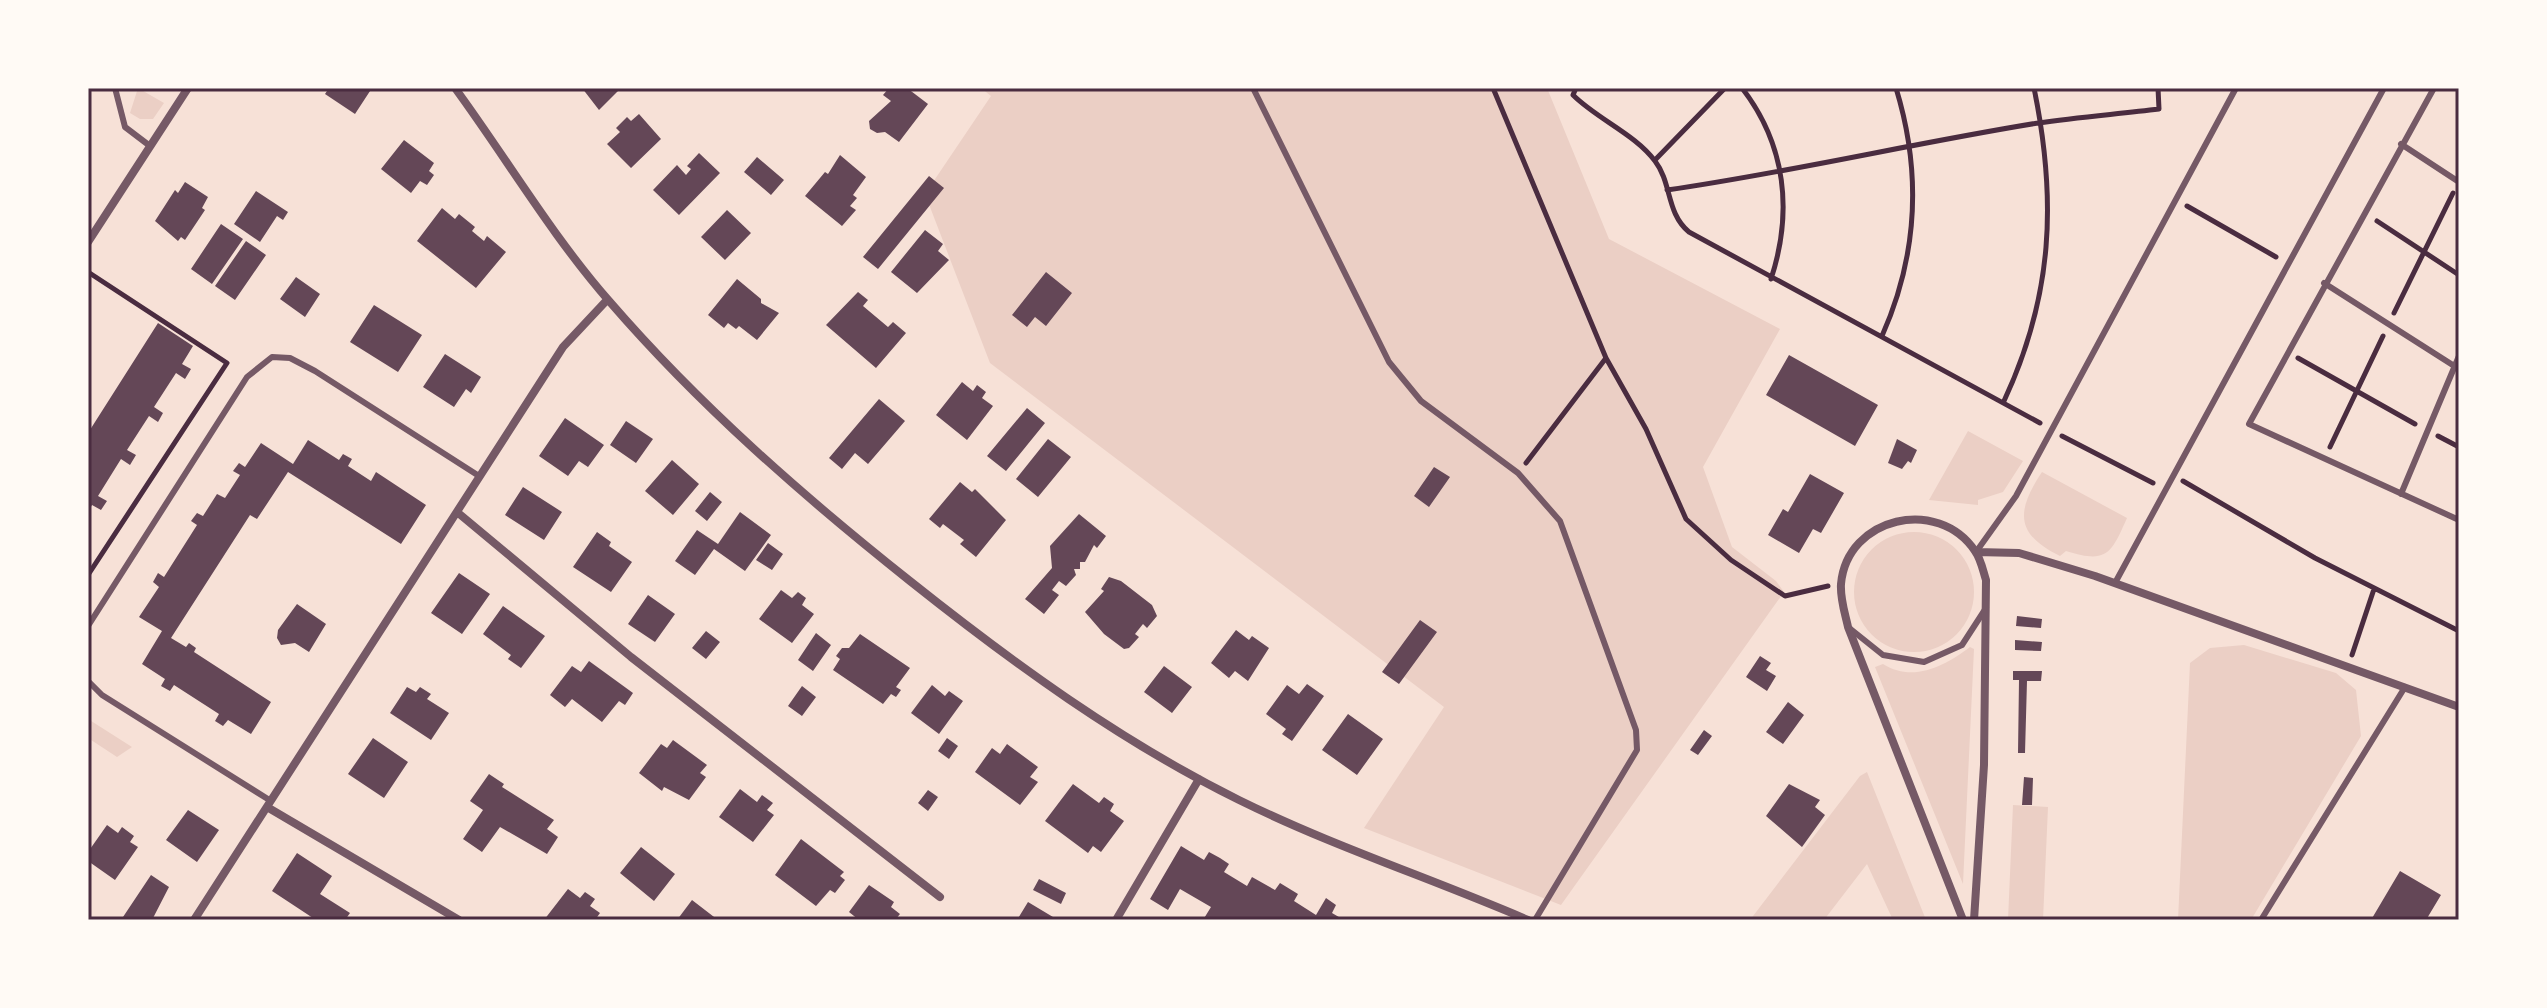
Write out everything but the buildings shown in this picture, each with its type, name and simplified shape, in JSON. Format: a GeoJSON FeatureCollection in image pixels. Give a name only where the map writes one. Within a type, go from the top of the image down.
{"type":"FeatureCollection","features":[{"type":"Feature","properties":{"kind":"street"},"geometry":{"type":"LineString","coordinates":[[88,242],[188,88]]}},
{"type":"Feature","properties":{"kind":"street"},"geometry":{"type":"LineString","coordinates":[[455,88],[560,240],[607,300],[741,436],[867,547],[1051,690],[1199,779],[1287,821],[1528,920]]}},
{"type":"Feature","properties":{"kind":"street"},"geometry":{"type":"LineString","coordinates":[[194,920],[573,333],[607,300]]}},
{"type":"Feature","properties":{"kind":"street"},"geometry":{"type":"LineString","coordinates":[[457,512],[631,657],[940,897]]}},
{"type":"Feature","properties":{"kind":"street"},"geometry":{"type":"LineString","coordinates":[[1963,920],[1848,627],[1841,583],[1845,568],[1859,544],[1890,522],[1916,519],[1944,525],[1957,532],[1976,552],[1986,580],[1988,604],[1974,920]]}},
{"type":"Feature","properties":{"kind":"street"},"geometry":{"type":"LineString","coordinates":[[1976,552],[2019,553],[2115,583],[2459,707]]}},
{"type":"Feature","properties":{"kind":"street"},"geometry":{"type":"LineString","coordinates":[[1116,920],[1199,779]]}},
{"type":"Feature","properties":{"kind":"street"},"geometry":{"type":"LineString","coordinates":[[269,804],[459,920]]}},
{"type":"Feature","properties":{"kind":"lane"},"geometry":{"type":"LineString","coordinates":[[115,88],[125,127],[150,146]]}},
{"type":"Feature","properties":{"kind":"lane"},"geometry":{"type":"LineString","coordinates":[[1253,88],[1389,362],[1421,401],[1518,473],[1560,521],[1636,730],[1637,750],[1535,920]]}},
{"type":"Feature","properties":{"kind":"lane"},"geometry":{"type":"LineString","coordinates":[[1976,552],[2016,496],[2236,88]]}},
{"type":"Feature","properties":{"kind":"lane"},"geometry":{"type":"LineString","coordinates":[[2115,583],[2384,88]]}},
{"type":"Feature","properties":{"kind":"lane"},"geometry":{"type":"LineString","coordinates":[[2434,88],[2249,424],[2459,520]]}},
{"type":"Feature","properties":{"kind":"lane"},"geometry":{"type":"LineString","coordinates":[[2401,144],[2459,182]]}},
{"type":"Feature","properties":{"kind":"lane"},"geometry":{"type":"LineString","coordinates":[[2324,283],[2457,367]]}},
{"type":"Feature","properties":{"kind":"lane"},"geometry":{"type":"LineString","coordinates":[[2401,494],[2457,367],[2459,356]]}},
{"type":"Feature","properties":{"kind":"lane"},"geometry":{"type":"LineString","coordinates":[[88,626],[247,377],[272,357],[290,358],[315,371],[479,476]]}},
{"type":"Feature","properties":{"kind":"lane"},"geometry":{"type":"LineString","coordinates":[[1848,627],[1883,655],[1924,662],[1962,645],[1988,604]]}},
{"type":"Feature","properties":{"kind":"lane"},"geometry":{"type":"LineString","coordinates":[[88,681],[102,695],[269,804]]}},
{"type":"Feature","properties":{"kind":"lane"},"geometry":{"type":"LineString","coordinates":[[2261,920],[2405,687]]}},
{"type":"Feature","properties":{"kind":"path"},"geometry":{"type":"LineString","coordinates":[[1493,88],[1606,358],[1646,429],[1686,519],[1731,560],[1785,596],[1841,583]]}},
{"type":"Feature","properties":{"kind":"path"},"geometry":{"type":"LineString","coordinates":[[1569,88],[1590,113],[1655,160],[1679,225],[1771,279],[2164,489]]}},
{"type":"Feature","properties":{"kind":"path"},"geometry":{"type":"LineString","coordinates":[[1573,95],[1576,88]]}},
{"type":"Feature","properties":{"kind":"path"},"geometry":{"type":"LineString","coordinates":[[1655,160],[1725,88]]}},
{"type":"Feature","properties":{"kind":"path"},"geometry":{"type":"LineString","coordinates":[[1742,88],[1766,125],[1782,173],[1785,214],[1782,245],[1771,279]]}},
{"type":"Feature","properties":{"kind":"path"},"geometry":{"type":"LineString","coordinates":[[1882,336],[1905,278],[1914,201],[1909,145],[1896,88]]}},
{"type":"Feature","properties":{"kind":"path"},"geometry":{"type":"LineString","coordinates":[[2004,401],[2032,329],[2050,235],[2048,171],[2034,88]]}},
{"type":"Feature","properties":{"kind":"path"},"geometry":{"type":"LineString","coordinates":[[1667,190],[1782,173],[1909,145],[2041,122],[2159,109],[2158,88]]}},
{"type":"Feature","properties":{"kind":"path"},"geometry":{"type":"LineString","coordinates":[[2176,200],[2289,264]]}},
{"type":"Feature","properties":{"kind":"path"},"geometry":{"type":"LineString","coordinates":[[2363,212],[2459,275]]}},
{"type":"Feature","properties":{"kind":"path"},"geometry":{"type":"LineString","coordinates":[[88,272],[227,363],[88,575]]}},
{"type":"Feature","properties":{"kind":"path"},"geometry":{"type":"LineString","coordinates":[[2287,352],[2459,447]]}},
{"type":"Feature","properties":{"kind":"path"},"geometry":{"type":"LineString","coordinates":[[1518,473],[1606,358]]}},
{"type":"Feature","properties":{"kind":"path"},"geometry":{"type":"LineString","coordinates":[[2172,475],[2374,589],[2459,631]]}},
{"type":"Feature","properties":{"kind":"path"},"geometry":{"type":"LineString","coordinates":[[2346,666],[2374,589]]}},
{"type":"Feature","properties":{"kind":"shaded area"},"geometry":{"type":"Polygon","coordinates":[[[138,88],[164,103],[153,119],[140,119],[130,113],[138,88]]]}},
{"type":"Feature","properties":{"kind":"shaded area"},"geometry":{"type":"Polygon","coordinates":[[[981,88],[1547,88],[1609,239],[1780,329],[1703,467],[1732,547],[1776,581],[1784,592],[1561,905],[1364,828],[1444,707],[990,363],[925,194],[991,96],[981,88]]]}},
{"type":"Feature","properties":{"kind":"shaded area"},"geometry":{"type":"Polygon","coordinates":[[[1968,431],[2023,461],[2003,492],[1978,500],[1978,505],[1929,500],[1968,431]]]}},
{"type":"Feature","properties":{"kind":"shaded area"},"geometry":{"type":"Polygon","coordinates":[[[2042,472],[2127,518],[2106,553],[2091,556],[2066,551],[2060,556],[2035,539],[2024,520],[2024,510],[2042,472]]]}},
{"type":"Feature","properties":{"kind":"shaded area"},"geometry":{"type":"Polygon","coordinates":[[[1914,532],[1937,536],[1957,549],[1970,569],[1974,592],[1970,615],[1957,635],[1937,648],[1914,652],[1891,648],[1871,635],[1858,615],[1854,592],[1858,569],[1871,549],[1891,536],[1914,532]]]}},
{"type":"Feature","properties":{"kind":"shaded area"},"geometry":{"type":"Polygon","coordinates":[[[2244,645],[2336,673],[2356,690],[2361,736],[2251,920],[2178,920],[2190,663],[2210,648],[2244,645]]]}},
{"type":"Feature","properties":{"kind":"shaded area"},"geometry":{"type":"Polygon","coordinates":[[[1970,647],[1974,649],[1963,884],[1875,667],[1883,664],[1906,672],[1928,670],[1970,647]]]}},
{"type":"Feature","properties":{"kind":"shaded area"},"geometry":{"type":"Polygon","coordinates":[[[88,719],[132,747],[117,757],[88,738],[88,719]]]}},
{"type":"Feature","properties":{"kind":"shaded area"},"geometry":{"type":"Polygon","coordinates":[[[1867,772],[1926,920],[1893,920],[1867,864],[1824,920],[1750,920],[1860,776],[1867,772]]]}},
{"type":"Feature","properties":{"kind":"shaded area"},"geometry":{"type":"Polygon","coordinates":[[[2013,805],[2048,807],[2043,920],[2008,920],[2013,805]]]}}]}
